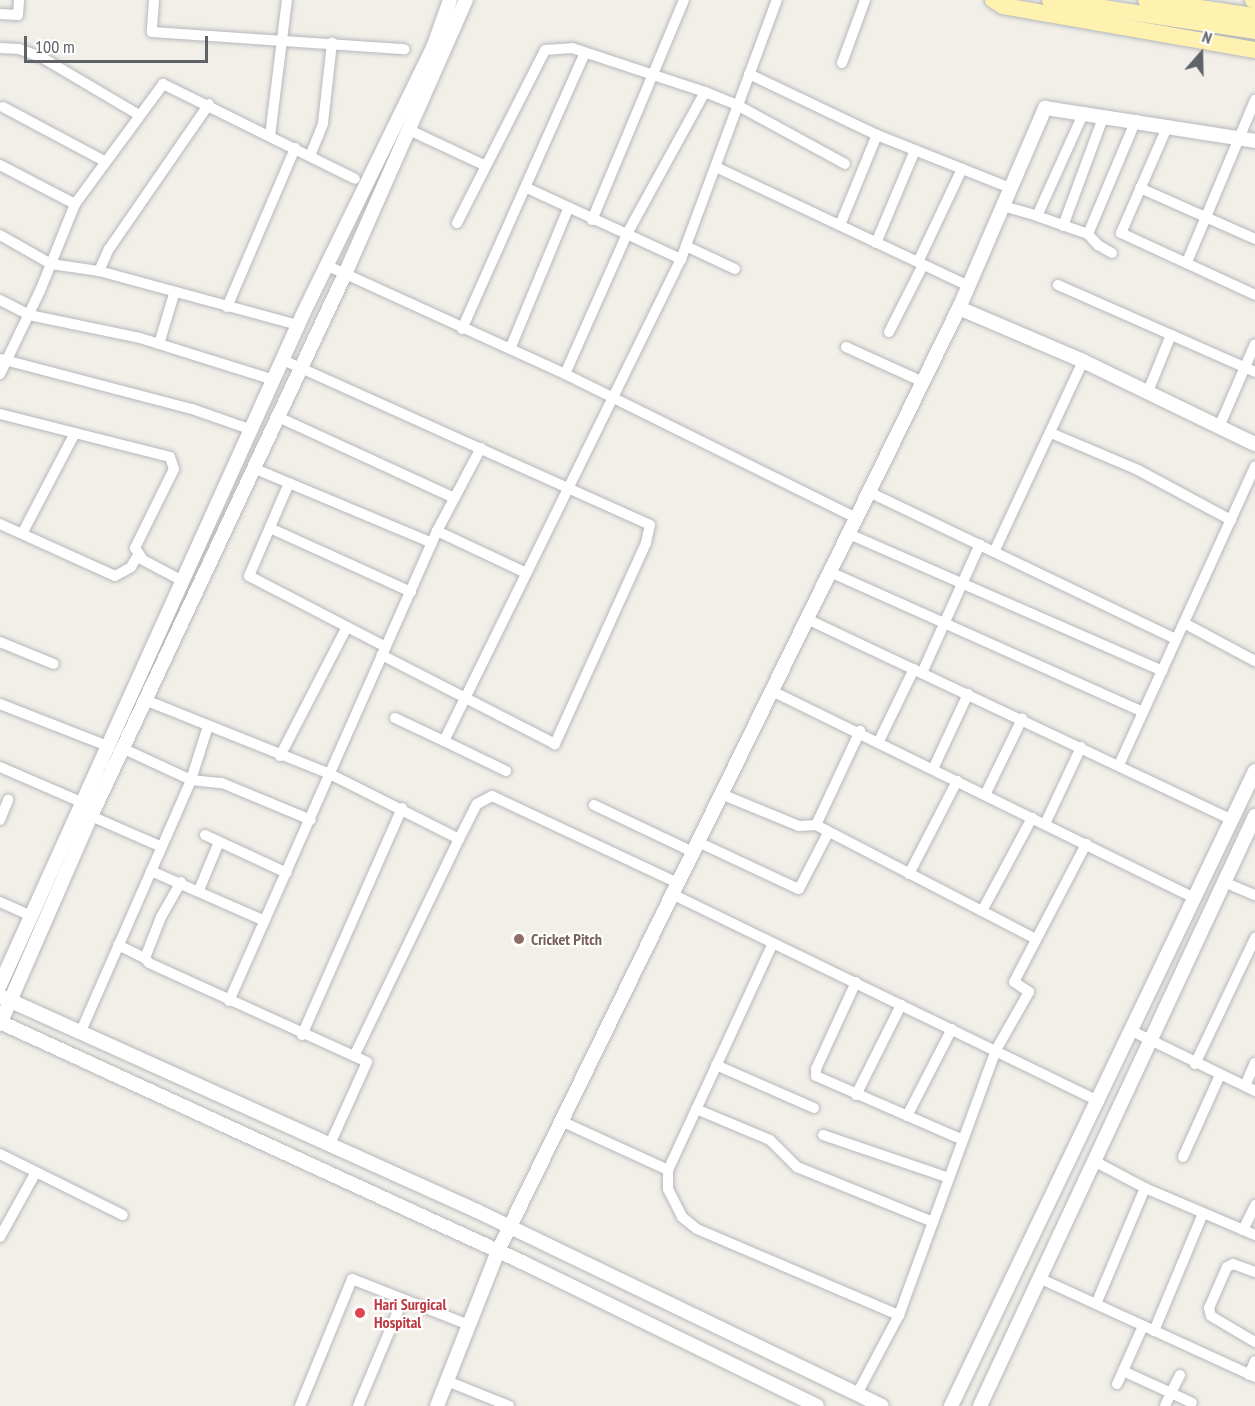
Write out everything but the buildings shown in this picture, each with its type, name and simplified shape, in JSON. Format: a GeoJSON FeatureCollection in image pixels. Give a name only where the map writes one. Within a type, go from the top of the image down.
{"type":"FeatureCollection","features":[{"type":"Feature","properties":{"kind":"main road"},"geometry":{"type":"LineString","coordinates":[[993,0],[1002,6],[1255,50]]}},
{"type":"Feature","properties":{"kind":"main road"},"geometry":{"type":"LineString","coordinates":[[1050,0],[1255,31]]}},
{"type":"Feature","properties":{"kind":"main road"},"geometry":{"type":"LineString","coordinates":[[1146,0],[1255,16]]}},
{"type":"Feature","properties":{"kind":"street"},"geometry":{"type":"LineString","coordinates":[[0,14],[18,15],[19,0]]}},
{"type":"Feature","properties":{"kind":"street"},"geometry":{"type":"LineString","coordinates":[[154,0],[152,32],[404,49]]}},
{"type":"Feature","properties":{"kind":"street"},"geometry":{"type":"LineString","coordinates":[[270,136],[284,40],[287,0]]}},
{"type":"Feature","properties":{"kind":"street"},"geometry":{"type":"LineString","coordinates":[[0,985],[298,324],[434,45],[450,0]]}},
{"type":"Feature","properties":{"kind":"street"},"geometry":{"type":"LineString","coordinates":[[466,0],[345,274],[299,367],[5,998],[0,1023],[498,1251],[800,1402],[817,1406]]}},
{"type":"Feature","properties":{"kind":"street"},"geometry":{"type":"LineString","coordinates":[[592,220],[684,0]]}},
{"type":"Feature","properties":{"kind":"street"},"geometry":{"type":"LineString","coordinates":[[444,741],[524,572],[681,259],[718,168],[737,105],[777,0]]}},
{"type":"Feature","properties":{"kind":"street"},"geometry":{"type":"LineString","coordinates":[[842,63],[865,0]]}},
{"type":"Feature","properties":{"kind":"street"},"geometry":{"type":"LineString","coordinates":[[310,156],[323,123],[332,43]]}},
{"type":"Feature","properties":{"kind":"street"},"geometry":{"type":"LineString","coordinates":[[457,222],[538,57],[545,50],[560,47],[705,92],[737,105],[845,164]]}},
{"type":"Feature","properties":{"kind":"street"},"geometry":{"type":"LineString","coordinates":[[0,48],[19,49],[41,57],[139,115]]}},
{"type":"Feature","properties":{"kind":"street"},"geometry":{"type":"LineString","coordinates":[[462,329],[527,188],[585,53]]}},
{"type":"Feature","properties":{"kind":"street"},"geometry":{"type":"LineString","coordinates":[[749,74],[877,135],[1010,188]]}},
{"type":"Feature","properties":{"kind":"street"},"geometry":{"type":"LineString","coordinates":[[0,374],[3,360],[29,315],[75,204],[104,161],[163,84],[209,104],[355,178]]}},
{"type":"Feature","properties":{"kind":"street"},"geometry":{"type":"LineString","coordinates":[[565,374],[628,232],[705,92]]}},
{"type":"Feature","properties":{"kind":"street"},"geometry":{"type":"LineString","coordinates":[[1187,262],[1207,216],[1248,140],[1255,100]]}},
{"type":"Feature","properties":{"kind":"street"},"geometry":{"type":"LineString","coordinates":[[99,271],[109,249],[209,104]]}},
{"type":"Feature","properties":{"kind":"street"},"geometry":{"type":"LineString","coordinates":[[3,107],[104,161]]}},
{"type":"Feature","properties":{"kind":"street"},"geometry":{"type":"LineString","coordinates":[[437,1406],[498,1251],[959,308],[1046,108],[1168,125],[1248,140]]}},
{"type":"Feature","properties":{"kind":"street"},"geometry":{"type":"LineString","coordinates":[[1037,216],[1084,112]]}},
{"type":"Feature","properties":{"kind":"street"},"geometry":{"type":"LineString","coordinates":[[1062,226],[1104,115]]}},
{"type":"Feature","properties":{"kind":"street"},"geometry":{"type":"LineString","coordinates":[[1088,234],[1136,120]]}},
{"type":"Feature","properties":{"kind":"street"},"geometry":{"type":"LineString","coordinates":[[1168,125],[1121,233],[1255,295]]}},
{"type":"Feature","properties":{"kind":"street"},"geometry":{"type":"LineString","coordinates":[[409,130],[484,165]]}},
{"type":"Feature","properties":{"kind":"street"},"geometry":{"type":"LineString","coordinates":[[840,225],[877,135]]}},
{"type":"Feature","properties":{"kind":"street"},"geometry":{"type":"LineString","coordinates":[[227,307],[295,148]]}},
{"type":"Feature","properties":{"kind":"street"},"geometry":{"type":"LineString","coordinates":[[876,243],[915,150]]}},
{"type":"Feature","properties":{"kind":"street"},"geometry":{"type":"LineString","coordinates":[[0,165],[75,204]]}},
{"type":"Feature","properties":{"kind":"street"},"geometry":{"type":"LineString","coordinates":[[718,168],[969,286]]}},
{"type":"Feature","properties":{"kind":"street"},"geometry":{"type":"LineString","coordinates":[[889,332],[962,169]]}},
{"type":"Feature","properties":{"kind":"street"},"geometry":{"type":"LineString","coordinates":[[527,188],[592,220],[628,232],[681,259]]}},
{"type":"Feature","properties":{"kind":"street"},"geometry":{"type":"LineString","coordinates":[[1140,188],[1255,238]]}},
{"type":"Feature","properties":{"kind":"street"},"geometry":{"type":"LineString","coordinates":[[1003,206],[1088,234],[1098,245],[1113,253]]}},
{"type":"Feature","properties":{"kind":"street"},"geometry":{"type":"LineString","coordinates":[[510,349],[568,209]]}},
{"type":"Feature","properties":{"kind":"street"},"geometry":{"type":"LineString","coordinates":[[0,235],[51,264],[99,271],[174,294],[298,324]]}},
{"type":"Feature","properties":{"kind":"street"},"geometry":{"type":"LineString","coordinates":[[686,246],[735,269]]}},
{"type":"Feature","properties":{"kind":"street"},"geometry":{"type":"LineString","coordinates":[[326,265],[565,374],[856,518]]}},
{"type":"Feature","properties":{"kind":"street"},"geometry":{"type":"LineString","coordinates":[[1058,285],[1250,370]]}},
{"type":"Feature","properties":{"kind":"street"},"geometry":{"type":"LineString","coordinates":[[159,344],[174,294]]}},
{"type":"Feature","properties":{"kind":"street"},"geometry":{"type":"LineString","coordinates":[[0,300],[29,315],[159,344],[274,380]]}},
{"type":"Feature","properties":{"kind":"street"},"geometry":{"type":"LineString","coordinates":[[959,308],[1083,361],[1147,394],[1255,444]]}},
{"type":"Feature","properties":{"kind":"street"},"geometry":{"type":"LineString","coordinates":[[1147,394],[1171,335]]}},
{"type":"Feature","properties":{"kind":"street"},"geometry":{"type":"LineString","coordinates":[[1219,427],[1250,370],[1255,344]]}},
{"type":"Feature","properties":{"kind":"street"},"geometry":{"type":"LineString","coordinates":[[846,347],[923,382]]}},
{"type":"Feature","properties":{"kind":"street"},"geometry":{"type":"LineString","coordinates":[[3,360],[192,409],[252,430]]}},
{"type":"Feature","properties":{"kind":"street"},"geometry":{"type":"LineString","coordinates":[[283,360],[568,486],[650,525],[646,543],[555,744],[464,697],[347,627],[249,576],[289,483]]}},
{"type":"Feature","properties":{"kind":"street"},"geometry":{"type":"LineString","coordinates":[[994,552],[1083,361]]}},
{"type":"Feature","properties":{"kind":"street"},"geometry":{"type":"LineString","coordinates":[[0,414],[74,435],[170,457],[175,462],[136,540],[138,555],[131,567],[115,576],[23,532],[0,524]]}},
{"type":"Feature","properties":{"kind":"street"},"geometry":{"type":"LineString","coordinates":[[276,416],[454,498]]}},
{"type":"Feature","properties":{"kind":"street"},"geometry":{"type":"LineString","coordinates":[[1051,433],[1138,470],[1231,520]]}},
{"type":"Feature","properties":{"kind":"street"},"geometry":{"type":"LineString","coordinates":[[23,532],[74,435]]}},
{"type":"Feature","properties":{"kind":"street"},"geometry":{"type":"LineString","coordinates":[[229,1000],[311,820],[437,531],[481,448]]}},
{"type":"Feature","properties":{"kind":"street"},"geometry":{"type":"LineString","coordinates":[[1119,765],[1255,467]]}},
{"type":"Feature","properties":{"kind":"street"},"geometry":{"type":"LineString","coordinates":[[253,468],[432,543]]}},
{"type":"Feature","properties":{"kind":"street"},"geometry":{"type":"LineString","coordinates":[[869,492],[1176,639]]}},
{"type":"Feature","properties":{"kind":"street"},"geometry":{"type":"LineString","coordinates":[[270,528],[411,592]]}},
{"type":"Feature","properties":{"kind":"street"},"geometry":{"type":"LineString","coordinates":[[437,531],[524,572]]}},
{"type":"Feature","properties":{"kind":"street"},"geometry":{"type":"LineString","coordinates":[[849,534],[1162,671]]}},
{"type":"Feature","properties":{"kind":"street"},"geometry":{"type":"LineString","coordinates":[[879,741],[943,625],[980,544]]}},
{"type":"Feature","properties":{"kind":"street"},"geometry":{"type":"LineString","coordinates":[[138,555],[181,580]]}},
{"type":"Feature","properties":{"kind":"street"},"geometry":{"type":"LineString","coordinates":[[830,572],[943,625],[1143,712]]}},
{"type":"Feature","properties":{"kind":"street"},"geometry":{"type":"LineString","coordinates":[[807,619],[1233,820]]}},
{"type":"Feature","properties":{"kind":"street"},"geometry":{"type":"LineString","coordinates":[[1184,623],[1255,661]]}},
{"type":"Feature","properties":{"kind":"street"},"geometry":{"type":"LineString","coordinates":[[280,756],[347,627]]}},
{"type":"Feature","properties":{"kind":"street"},"geometry":{"type":"LineString","coordinates":[[0,642],[54,664]]}},
{"type":"Feature","properties":{"kind":"street"},"geometry":{"type":"LineString","coordinates":[[772,691],[860,731],[1192,897]]}},
{"type":"Feature","properties":{"kind":"street"},"geometry":{"type":"LineString","coordinates":[[933,769],[968,694]]}},
{"type":"Feature","properties":{"kind":"street"},"geometry":{"type":"LineString","coordinates":[[145,700],[280,756],[330,774],[402,808],[459,839]]}},
{"type":"Feature","properties":{"kind":"street"},"geometry":{"type":"LineString","coordinates":[[0,704],[107,746]]}},
{"type":"Feature","properties":{"kind":"street"},"geometry":{"type":"LineString","coordinates":[[395,718],[506,771]]}},
{"type":"Feature","properties":{"kind":"street"},"geometry":{"type":"LineString","coordinates":[[985,795],[1022,719]]}},
{"type":"Feature","properties":{"kind":"street"},"geometry":{"type":"LineString","coordinates":[[81,1031],[191,780],[208,726]]}},
{"type":"Feature","properties":{"kind":"street"},"geometry":{"type":"LineString","coordinates":[[816,825],[860,731]]}},
{"type":"Feature","properties":{"kind":"street"},"geometry":{"type":"LineString","coordinates":[[1045,824],[1081,747]]}},
{"type":"Feature","properties":{"kind":"street"},"geometry":{"type":"LineString","coordinates":[[122,748],[191,780],[222,783],[311,820]]}},
{"type":"Feature","properties":{"kind":"street"},"geometry":{"type":"LineString","coordinates":[[0,767],[81,802]]}},
{"type":"Feature","properties":{"kind":"street"},"geometry":{"type":"LineString","coordinates":[[951,1406],[1099,1101],[1192,897],[1233,820],[1255,771]]}},
{"type":"Feature","properties":{"kind":"street"},"geometry":{"type":"LineString","coordinates":[[909,874],[957,781]]}},
{"type":"Feature","properties":{"kind":"street"},"geometry":{"type":"LineString","coordinates":[[721,794],[799,826],[816,825],[1036,939]]}},
{"type":"Feature","properties":{"kind":"street"},"geometry":{"type":"LineString","coordinates":[[354,1056],[477,804],[492,796],[675,888],[773,943],[1099,1101]]}},
{"type":"Feature","properties":{"kind":"street"},"geometry":{"type":"LineString","coordinates":[[0,820],[8,800]]}},
{"type":"Feature","properties":{"kind":"street"},"geometry":{"type":"LineString","coordinates":[[594,806],[799,889],[828,833]]}},
{"type":"Feature","properties":{"kind":"street"},"geometry":{"type":"LineString","coordinates":[[302,1035],[402,808]]}},
{"type":"Feature","properties":{"kind":"street"},"geometry":{"type":"LineString","coordinates":[[91,816],[162,847]]}},
{"type":"Feature","properties":{"kind":"street"},"geometry":{"type":"LineString","coordinates":[[980,1406],[1255,816]]}},
{"type":"Feature","properties":{"kind":"street"},"geometry":{"type":"LineString","coordinates":[[982,911],[1032,818]]}},
{"type":"Feature","properties":{"kind":"street"},"geometry":{"type":"LineString","coordinates":[[205,835],[287,873]]}},
{"type":"Feature","properties":{"kind":"street"},"geometry":{"type":"LineString","coordinates":[[199,890],[219,842]]}},
{"type":"Feature","properties":{"kind":"street"},"geometry":{"type":"LineString","coordinates":[[857,1394],[899,1315],[996,1050],[1029,992],[1014,982],[1086,844]]}},
{"type":"Feature","properties":{"kind":"street"},"geometry":{"type":"LineString","coordinates":[[151,871],[181,882],[265,921]]}},
{"type":"Feature","properties":{"kind":"street"},"geometry":{"type":"LineString","coordinates":[[145,958],[161,916],[181,882]]}},
{"type":"Feature","properties":{"kind":"street"},"geometry":{"type":"LineString","coordinates":[[1224,882],[1255,895]]}},
{"type":"Feature","properties":{"kind":"street"},"geometry":{"type":"LineString","coordinates":[[0,902],[31,916]]}},
{"type":"Feature","properties":{"kind":"street"},"geometry":{"type":"LineString","coordinates":[[1195,1064],[1255,938]]}},
{"type":"Feature","properties":{"kind":"street"},"geometry":{"type":"LineString","coordinates":[[773,943],[668,1170],[668,1189],[682,1217],[697,1229],[899,1315]]}},
{"type":"Feature","properties":{"kind":"street"},"geometry":{"type":"LineString","coordinates":[[118,945],[302,1035],[367,1062],[330,1144]]}},
{"type":"Feature","properties":{"kind":"street"},"geometry":{"type":"LineString","coordinates":[[856,982],[816,1069],[816,1076],[963,1140]]}},
{"type":"Feature","properties":{"kind":"street"},"geometry":{"type":"LineString","coordinates":[[5,998],[330,1144],[882,1406]]}},
{"type":"Feature","properties":{"kind":"street"},"geometry":{"type":"LineString","coordinates":[[856,1095],[901,1005]]}},
{"type":"Feature","properties":{"kind":"street"},"geometry":{"type":"LineString","coordinates":[[907,1116],[951,1029]]}},
{"type":"Feature","properties":{"kind":"street"},"geometry":{"type":"LineString","coordinates":[[1132,1031],[1195,1064],[1250,1089],[1255,1063]]}},
{"type":"Feature","properties":{"kind":"street"},"geometry":{"type":"LineString","coordinates":[[716,1065],[814,1108]]}},
{"type":"Feature","properties":{"kind":"street"},"geometry":{"type":"LineString","coordinates":[[1183,1157],[1220,1075]]}},
{"type":"Feature","properties":{"kind":"street"},"geometry":{"type":"LineString","coordinates":[[696,1109],[771,1140],[797,1167],[933,1222]]}},
{"type":"Feature","properties":{"kind":"street"},"geometry":{"type":"LineString","coordinates":[[561,1121],[668,1170]]}},
{"type":"Feature","properties":{"kind":"street"},"geometry":{"type":"LineString","coordinates":[[823,1135],[949,1178]]}},
{"type":"Feature","properties":{"kind":"street"},"geometry":{"type":"LineString","coordinates":[[0,1154],[123,1215]]}},
{"type":"Feature","properties":{"kind":"street"},"geometry":{"type":"LineString","coordinates":[[1094,1161],[1145,1188],[1255,1235]]}},
{"type":"Feature","properties":{"kind":"street"},"geometry":{"type":"LineString","coordinates":[[0,1237],[36,1172]]}},
{"type":"Feature","properties":{"kind":"street"},"geometry":{"type":"LineString","coordinates":[[1096,1304],[1145,1188]]}},
{"type":"Feature","properties":{"kind":"street"},"geometry":{"type":"LineString","coordinates":[[1243,1230],[1255,1205]]}},
{"type":"Feature","properties":{"kind":"street"},"geometry":{"type":"LineString","coordinates":[[1117,1384],[1149,1328],[1203,1213]]}},
{"type":"Feature","properties":{"kind":"street"},"geometry":{"type":"LineString","coordinates":[[1255,1272],[1233,1264],[1227,1267],[1209,1308],[1211,1316],[1255,1342]]}},
{"type":"Feature","properties":{"kind":"street"},"geometry":{"type":"LineString","coordinates":[[1039,1278],[1252,1376],[1255,1361]]}},
{"type":"Feature","properties":{"kind":"street"},"geometry":{"type":"LineString","coordinates":[[300,1406],[352,1279],[469,1325]]}},
{"type":"Feature","properties":{"kind":"street"},"geometry":{"type":"LineString","coordinates":[[358,1406],[403,1299]]}},
{"type":"Feature","properties":{"kind":"street"},"geometry":{"type":"LineString","coordinates":[[1123,1371],[1192,1403]]}},
{"type":"Feature","properties":{"kind":"street"},"geometry":{"type":"LineString","coordinates":[[1165,1406],[1180,1375]]}},
{"type":"Feature","properties":{"kind":"street"},"geometry":{"type":"LineString","coordinates":[[447,1381],[488,1402],[509,1406]]}},
{"type":"Feature","properties":{"kind":"place","name":"Cricket Pitch"},"geometry":{"type":"Point","coordinates":[519,939]}},
{"type":"Feature","properties":{"kind":"place","name":"Hari Surgical Hospital"},"geometry":{"type":"Point","coordinates":[360,1313]}}]}
